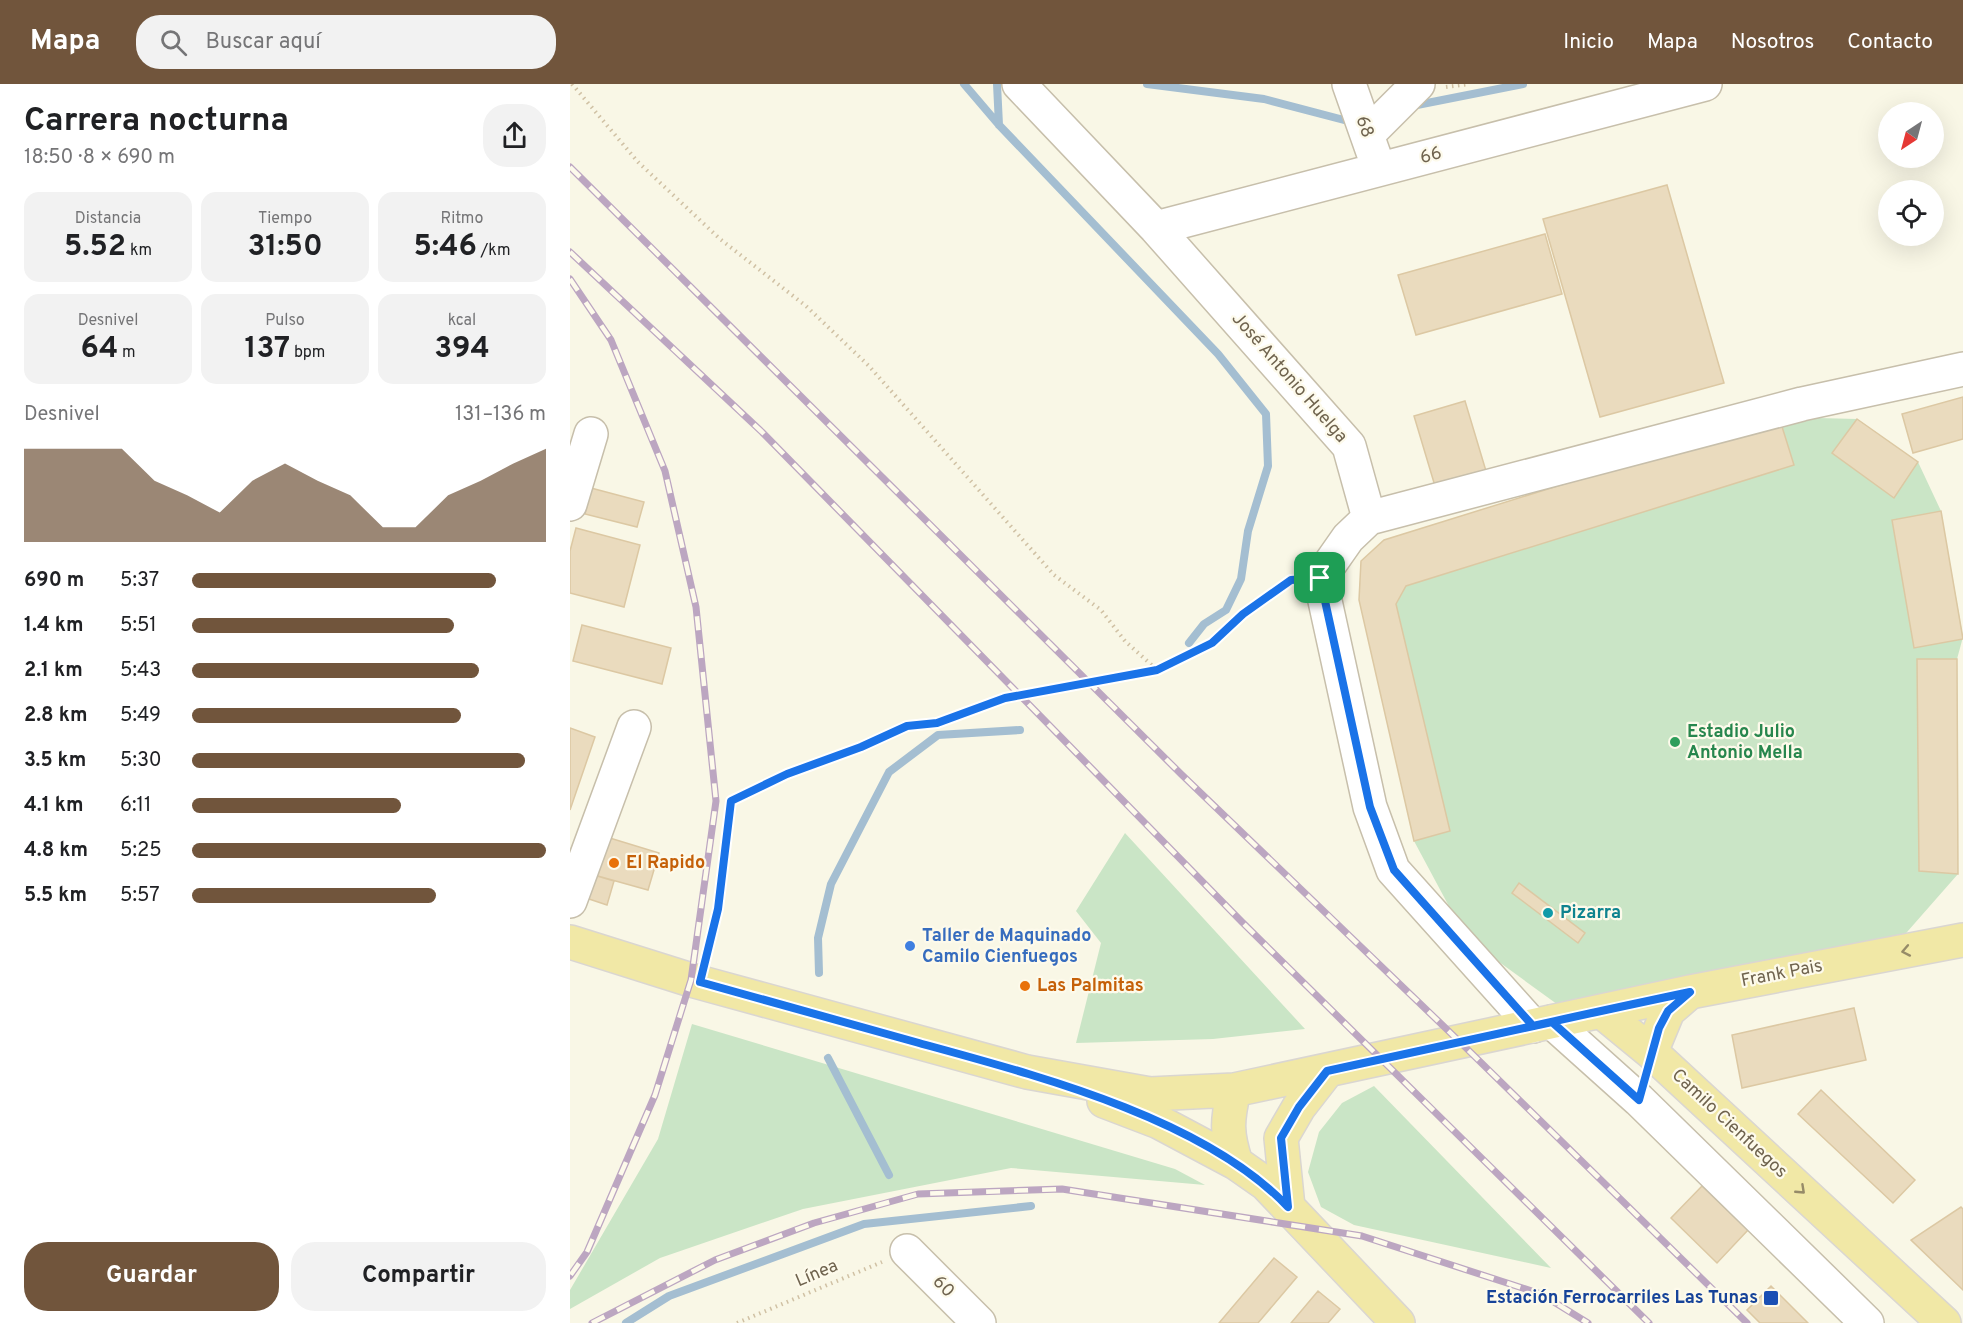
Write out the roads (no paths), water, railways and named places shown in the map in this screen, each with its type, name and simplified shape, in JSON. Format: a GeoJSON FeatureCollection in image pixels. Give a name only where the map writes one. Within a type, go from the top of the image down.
{"type":"FeatureCollection","features":[{"type":"Feature","properties":{"kind":"main road","name":"Frank Pais"},"geometry":{"type":"LineString","coordinates":[[1601,1011],[1963,940]]}},
{"type":"Feature","properties":{"kind":"main road"},"geometry":{"type":"LineString","coordinates":[[570,942],[700,982],[1027,1072],[1150,1094],[1234,1090],[1601,1011]]}},
{"type":"Feature","properties":{"kind":"main road"},"geometry":{"type":"LineString","coordinates":[[1651,1052],[1668,1011],[1690,992]]}},
{"type":"Feature","properties":{"kind":"main road","name":"Camilo Cienfuegos"},"geometry":{"type":"LineString","coordinates":[[1601,1011],[1651,1052],[1944,1323]]}},
{"type":"Feature","properties":{"kind":"main road"},"geometry":{"type":"LineString","coordinates":[[1288,1207],[1281,1138],[1299,1107],[1327,1071]]}},
{"type":"Feature","properties":{"kind":"main road"},"geometry":{"type":"LineString","coordinates":[[1027,1072],[1159,1122],[1236,1163],[1266,1184],[1396,1322]]}},
{"type":"Feature","properties":{"kind":"main road"},"geometry":{"type":"LineString","coordinates":[[1234,1090],[1227,1121],[1227,1138],[1236,1163]]}},
{"type":"Feature","properties":{"kind":"street"},"geometry":{"type":"LineString","coordinates":[[1367,135],[1418,84]]}},
{"type":"Feature","properties":{"kind":"street","name":"66"},"geometry":{"type":"LineString","coordinates":[[1156,228],[1705,84]]}},
{"type":"Feature","properties":{"kind":"street","name":"68"},"geometry":{"type":"LineString","coordinates":[[1349,85],[1379,169]]}},
{"type":"Feature","properties":{"kind":"street","name":"José Antonio Huelga"},"geometry":{"type":"LineString","coordinates":[[1021,87],[1156,228],[1349,446],[1368,518]]}},
{"type":"Feature","properties":{"kind":"street"},"geometry":{"type":"LineString","coordinates":[[1867,1323],[1639,1100],[1543,1024],[1394,870],[1370,807],[1320,578],[1348,538],[1368,518],[1791,407],[1963,369]]}},
{"type":"Feature","properties":{"kind":"street"},"geometry":{"type":"LineString","coordinates":[[570,504],[591,434]]}},
{"type":"Feature","properties":{"kind":"street"},"geometry":{"type":"LineString","coordinates":[[570,901],[634,727]]}},
{"type":"Feature","properties":{"kind":"street"},"geometry":{"type":"LineString","coordinates":[[1639,1100],[1651,1052]]}},
{"type":"Feature","properties":{"kind":"street","name":"60"},"geometry":{"type":"LineString","coordinates":[[907,1251],[979,1323]]}},
{"type":"Feature","properties":{"kind":"waterway"},"geometry":{"type":"LineString","coordinates":[[964,84],[999,125],[1218,354],[1266,414],[1268,466],[1248,531],[1241,579],[1226,610],[1204,624],[1189,643]]}},
{"type":"Feature","properties":{"kind":"waterway"},"geometry":{"type":"LineString","coordinates":[[997,84],[999,125]]}},
{"type":"Feature","properties":{"kind":"waterway"},"geometry":{"type":"LineString","coordinates":[[1147,84],[1264,99],[1344,120],[1355,118]]}},
{"type":"Feature","properties":{"kind":"waterway"},"geometry":{"type":"LineString","coordinates":[[1412,106],[1523,84]]}},
{"type":"Feature","properties":{"kind":"waterway"},"geometry":{"type":"LineString","coordinates":[[819,973],[818,938],[831,884],[889,772],[938,735],[1020,730]]}},
{"type":"Feature","properties":{"kind":"waterway"},"geometry":{"type":"LineString","coordinates":[[828,1058],[889,1175]]}},
{"type":"Feature","properties":{"kind":"waterway"},"geometry":{"type":"LineString","coordinates":[[626,1323],[669,1296],[864,1224],[1031,1206]]}},
{"type":"Feature","properties":{"kind":"railway"},"geometry":{"type":"LineString","coordinates":[[570,167],[1181,774],[1460,1042],[1747,1323]]}},
{"type":"Feature","properties":{"kind":"railway"},"geometry":{"type":"LineString","coordinates":[[570,252],[762,432],[1242,922],[1649,1323]]}},
{"type":"Feature","properties":{"kind":"railway"},"geometry":{"type":"LineString","coordinates":[[570,279],[611,340],[665,471],[696,607],[716,801],[691,980],[655,1095],[587,1252],[570,1276]]}},
{"type":"Feature","properties":{"kind":"railway"},"geometry":{"type":"LineString","coordinates":[[592,1323],[715,1260],[814,1223],[918,1194],[1062,1189],[1362,1236],[1541,1294],[1588,1323]]}},
{"type":"Feature","properties":{"kind":"place","name":"Estadio Julio Antonio Mella"},"geometry":{"type":"Point","coordinates":[1675,742]}},
{"type":"Feature","properties":{"kind":"place","name":"El Rapido"},"geometry":{"type":"Point","coordinates":[614,863]}},
{"type":"Feature","properties":{"kind":"place","name":"Pizarra"},"geometry":{"type":"Point","coordinates":[1548,913]}},
{"type":"Feature","properties":{"kind":"place","name":"Taller de Maquinado Camilo Cienfuegos"},"geometry":{"type":"Point","coordinates":[910,946]}},
{"type":"Feature","properties":{"kind":"place","name":"Las Palmitas"},"geometry":{"type":"Point","coordinates":[1025,986]}},
{"type":"Feature","properties":{"kind":"place","name":"Estación Ferrocarriles Las Tunas"},"geometry":{"type":"Point","coordinates":[1771,1298]}}]}
